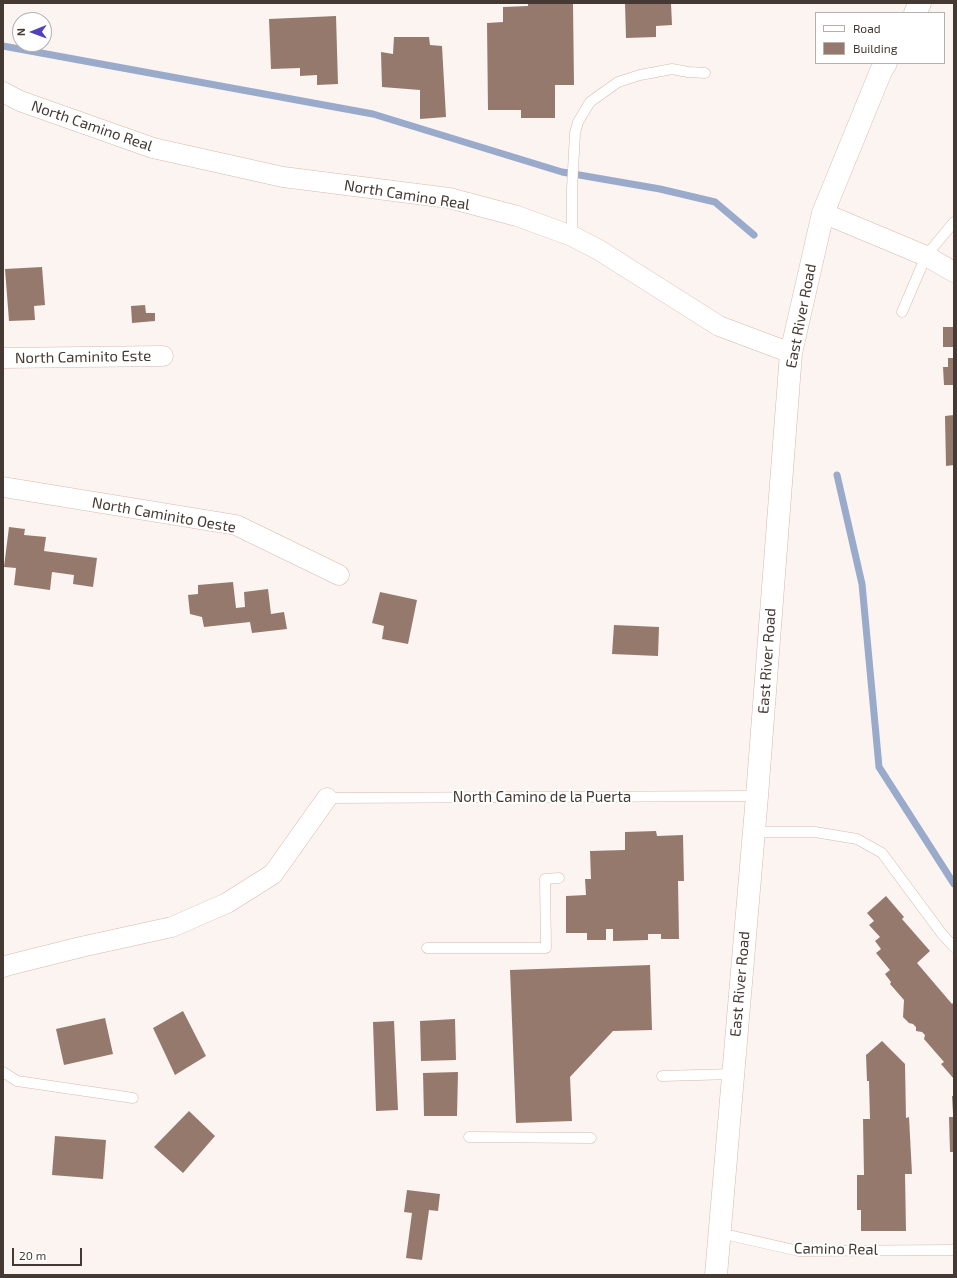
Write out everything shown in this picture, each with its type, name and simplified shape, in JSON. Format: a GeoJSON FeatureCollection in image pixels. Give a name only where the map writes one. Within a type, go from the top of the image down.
{"type":"FeatureCollection","features":[{"type":"Feature","properties":{"kind":"main road"},"geometry":{"type":"LineString","coordinates":[[916,12],[920,3]]}},
{"type":"Feature","properties":{"kind":"main road","name":"East River Road"},"geometry":{"type":"LineString","coordinates":[[716,1275],[757,796],[791,353],[823,214],[881,71],[885,64]]}},
{"type":"Feature","properties":{"kind":"street","name":"North Camino Real"},"geometry":{"type":"LineString","coordinates":[[3,92],[20,101],[153,148],[284,177],[449,198],[517,216],[572,236],[599,250],[719,326],[791,353]]}},
{"type":"Feature","properties":{"kind":"street"},"geometry":{"type":"LineString","coordinates":[[823,214],[926,256],[954,272]]}},
{"type":"Feature","properties":{"kind":"street","name":"North Caminito Este"},"geometry":{"type":"LineString","coordinates":[[3,358],[163,356]]}},
{"type":"Feature","properties":{"kind":"street","name":"North Caminito Oeste"},"geometry":{"type":"LineString","coordinates":[[3,487],[236,525],[339,575]]}},
{"type":"Feature","properties":{"kind":"street"},"geometry":{"type":"LineString","coordinates":[[3,967],[74,949],[172,928],[227,903],[273,874],[327,798]]}},
{"type":"Feature","properties":{"kind":"lane"},"geometry":{"type":"LineString","coordinates":[[572,236],[574,133],[578,122],[590,102],[618,82],[640,75],[672,69],[705,73]]}},
{"type":"Feature","properties":{"kind":"lane"},"geometry":{"type":"LineString","coordinates":[[902,312],[926,256],[954,222]]}},
{"type":"Feature","properties":{"kind":"lane","name":"North Camino de la Puerta"},"geometry":{"type":"LineString","coordinates":[[327,798],[757,796]]}},
{"type":"Feature","properties":{"kind":"lane"},"geometry":{"type":"LineString","coordinates":[[753,832],[815,832],[857,839],[882,853],[942,934],[954,947]]}},
{"type":"Feature","properties":{"kind":"lane"},"geometry":{"type":"LineString","coordinates":[[427,948],[546,948],[545,879],[559,878]]}},
{"type":"Feature","properties":{"kind":"lane"},"geometry":{"type":"LineString","coordinates":[[942,934],[954,933]]}},
{"type":"Feature","properties":{"kind":"lane"},"geometry":{"type":"LineString","coordinates":[[3,1072],[17,1081],[133,1098]]}},
{"type":"Feature","properties":{"kind":"lane"},"geometry":{"type":"LineString","coordinates":[[662,1076],[733,1074]]}},
{"type":"Feature","properties":{"kind":"lane"},"geometry":{"type":"LineString","coordinates":[[469,1137],[590,1138]]}},
{"type":"Feature","properties":{"kind":"lane","name":"Camino Real"},"geometry":{"type":"LineString","coordinates":[[720,1233],[799,1251],[954,1250]]}},
{"type":"Feature","properties":{"kind":"building"},"geometry":{"type":"Polygon","coordinates":[[[528,3],[573,3],[574,85],[555,85],[555,118],[521,118],[521,110],[488,110],[487,23],[503,22],[503,7],[528,6],[528,3]]]}},
{"type":"Feature","properties":{"kind":"building"},"geometry":{"type":"Polygon","coordinates":[[[625,3],[671,3],[672,25],[656,26],[656,37],[626,38],[625,3]]]}},
{"type":"Feature","properties":{"kind":"building"},"geometry":{"type":"Polygon","coordinates":[[[336,16],[338,84],[317,85],[317,75],[300,76],[300,68],[271,69],[269,19],[336,16]]]}},
{"type":"Feature","properties":{"kind":"building"},"geometry":{"type":"Polygon","coordinates":[[[394,37],[429,37],[430,45],[442,46],[446,117],[420,119],[420,90],[382,87],[381,52],[393,54],[394,37]]]}},
{"type":"Feature","properties":{"kind":"building"},"geometry":{"type":"Polygon","coordinates":[[[42,267],[45,305],[34,306],[35,320],[9,321],[5,269],[42,267]]]}},
{"type":"Feature","properties":{"kind":"building"},"geometry":{"type":"Polygon","coordinates":[[[145,305],[146,313],[155,313],[155,321],[132,323],[131,306],[145,305]]]}},
{"type":"Feature","properties":{"kind":"building"},"geometry":{"type":"Polygon","coordinates":[[[943,327],[954,327],[954,347],[943,347],[943,327]]]}},
{"type":"Feature","properties":{"kind":"building"},"geometry":{"type":"Polygon","coordinates":[[[948,358],[954,358],[954,385],[944,385],[943,367],[948,367],[948,358]]]}},
{"type":"Feature","properties":{"kind":"building"},"geometry":{"type":"Polygon","coordinates":[[[954,415],[954,465],[946,466],[945,416],[954,415]]]}},
{"type":"Feature","properties":{"kind":"building"},"geometry":{"type":"Polygon","coordinates":[[[9,527],[25,529],[24,535],[46,537],[44,551],[97,558],[93,587],[73,584],[74,575],[52,572],[50,590],[14,585],[16,568],[4,567],[9,527]]]}},
{"type":"Feature","properties":{"kind":"building"},"geometry":{"type":"Polygon","coordinates":[[[233,582],[236,608],[245,607],[244,592],[268,589],[271,614],[284,612],[287,629],[252,633],[250,622],[204,627],[202,617],[190,614],[188,595],[198,594],[198,585],[233,582]]]}},
{"type":"Feature","properties":{"kind":"building"},"geometry":{"type":"Polygon","coordinates":[[[380,592],[417,600],[408,644],[382,639],[384,626],[372,623],[380,592]]]}},
{"type":"Feature","properties":{"kind":"building"},"geometry":{"type":"Polygon","coordinates":[[[614,625],[659,627],[658,656],[612,654],[614,625]]]}},
{"type":"Feature","properties":{"kind":"building"},"geometry":{"type":"Polygon","coordinates":[[[656,831],[657,836],[683,835],[684,881],[678,881],[679,939],[661,939],[661,934],[648,934],[648,940],[613,941],[613,929],[606,929],[606,940],[587,940],[587,933],[566,933],[566,896],[586,895],[585,879],[591,879],[590,851],[625,850],[625,832],[656,831]]]}},
{"type":"Feature","properties":{"kind":"building"},"geometry":{"type":"Polygon","coordinates":[[[886,896],[904,917],[902,919],[930,951],[917,963],[952,1004],[954,1004],[954,1079],[941,1064],[944,1062],[924,1039],[925,1035],[922,1032],[916,1031],[916,1027],[903,1017],[904,1000],[890,984],[891,982],[885,974],[890,970],[876,953],[881,949],[875,941],[880,937],[869,925],[874,921],[867,913],[886,896]]]}},
{"type":"Feature","properties":{"kind":"building"},"geometry":{"type":"Polygon","coordinates":[[[650,965],[652,1030],[613,1031],[570,1077],[572,1121],[516,1123],[510,970],[650,965]]]}},
{"type":"Feature","properties":{"kind":"building"},"geometry":{"type":"Polygon","coordinates":[[[183,1011],[206,1056],[175,1075],[153,1028],[183,1011]]]}},
{"type":"Feature","properties":{"kind":"building"},"geometry":{"type":"Polygon","coordinates":[[[105,1018],[113,1054],[64,1065],[56,1029],[105,1018]]]}},
{"type":"Feature","properties":{"kind":"building"},"geometry":{"type":"Polygon","coordinates":[[[455,1019],[456,1060],[421,1061],[420,1021],[455,1019]]]}},
{"type":"Feature","properties":{"kind":"building"},"geometry":{"type":"Polygon","coordinates":[[[394,1021],[398,1110],[376,1111],[373,1022],[394,1021]]]}},
{"type":"Feature","properties":{"kind":"building"},"geometry":{"type":"Polygon","coordinates":[[[882,1041],[905,1064],[906,1118],[909,1117],[912,1174],[905,1174],[906,1231],[861,1231],[861,1210],[857,1210],[857,1175],[864,1175],[863,1119],[870,1119],[869,1081],[867,1081],[866,1055],[882,1041]]]}},
{"type":"Feature","properties":{"kind":"building"},"geometry":{"type":"Polygon","coordinates":[[[458,1072],[457,1116],[424,1116],[423,1073],[458,1072]]]}},
{"type":"Feature","properties":{"kind":"building"},"geometry":{"type":"Polygon","coordinates":[[[952,1096],[954,1096],[954,1113],[953,1113],[952,1096]]]}},
{"type":"Feature","properties":{"kind":"building"},"geometry":{"type":"Polygon","coordinates":[[[189,1111],[215,1136],[183,1173],[154,1147],[189,1111]]]}},
{"type":"Feature","properties":{"kind":"building"},"geometry":{"type":"Polygon","coordinates":[[[949,1117],[954,1117],[954,1152],[950,1152],[949,1117]]]}},
{"type":"Feature","properties":{"kind":"building"},"geometry":{"type":"Polygon","coordinates":[[[55,1136],[106,1140],[103,1179],[52,1175],[55,1136]]]}},
{"type":"Feature","properties":{"kind":"building"},"geometry":{"type":"Polygon","coordinates":[[[407,1190],[440,1194],[438,1211],[429,1210],[422,1260],[406,1258],[412,1213],[404,1212],[407,1190]]]}},
{"type":"Feature","properties":{"kind":"waterway"},"geometry":{"type":"LineString","coordinates":[[3,46],[373,114],[562,172],[660,189],[715,202],[754,235]]}},
{"type":"Feature","properties":{"kind":"waterway"},"geometry":{"type":"LineString","coordinates":[[837,475],[862,584],[879,767],[954,884]]}}]}
